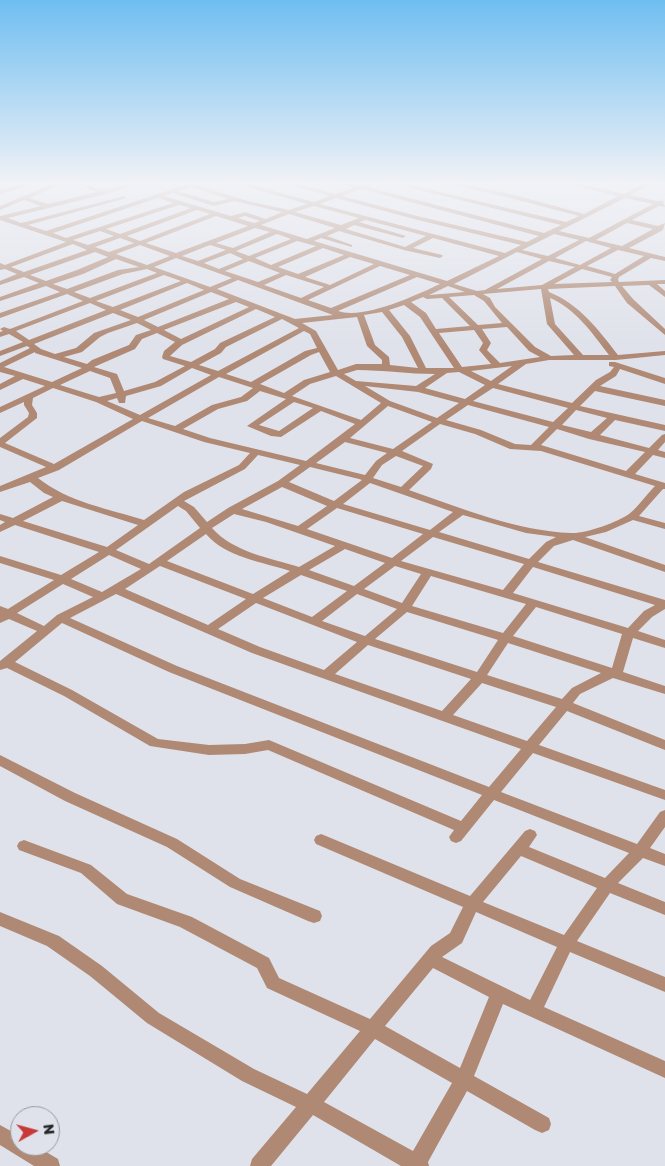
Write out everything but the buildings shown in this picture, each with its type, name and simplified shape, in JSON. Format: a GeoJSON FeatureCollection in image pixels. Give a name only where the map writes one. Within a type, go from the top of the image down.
{"type":"FeatureCollection","features":[{"type":"Feature","properties":{"kind":"street"},"geometry":{"type":"LineString","coordinates":[[60,237],[187,281],[306,327],[313,333],[322,348],[330,368],[387,403],[478,432],[513,447],[534,448],[663,485],[632,517],[602,530],[550,544],[531,563],[506,594]]}},
{"type":"Feature","properties":{"kind":"street"},"geometry":{"type":"LineString","coordinates":[[2,267],[79,237]]}},
{"type":"Feature","properties":{"kind":"street"},"geometry":{"type":"LineString","coordinates":[[0,283],[118,237]]}},
{"type":"Feature","properties":{"kind":"street"},"geometry":{"type":"LineString","coordinates":[[120,237],[219,270],[345,316]]}},
{"type":"Feature","properties":{"kind":"street"},"geometry":{"type":"LineString","coordinates":[[0,299],[80,272],[154,237]]}},
{"type":"Feature","properties":{"kind":"street"},"geometry":{"type":"LineString","coordinates":[[0,316],[121,272],[147,268],[225,237]]}},
{"type":"Feature","properties":{"kind":"street"},"geometry":{"type":"LineString","coordinates":[[198,263],[263,237]]}},
{"type":"Feature","properties":{"kind":"street"},"geometry":{"type":"LineString","coordinates":[[309,241],[318,237]]}},
{"type":"Feature","properties":{"kind":"street"},"geometry":{"type":"LineString","coordinates":[[325,237],[350,246],[339,251]]}},
{"type":"Feature","properties":{"kind":"street"},"geometry":{"type":"LineString","coordinates":[[368,237],[406,249],[440,256]]}},
{"type":"Feature","properties":{"kind":"street"},"geometry":{"type":"LineString","coordinates":[[406,249],[426,237]]}},
{"type":"Feature","properties":{"kind":"street"},"geometry":{"type":"LineString","coordinates":[[429,237],[504,255]]}},
{"type":"Feature","properties":{"kind":"street"},"geometry":{"type":"LineString","coordinates":[[499,237],[526,244]]}},
{"type":"Feature","properties":{"kind":"street"},"geometry":{"type":"LineString","coordinates":[[294,321],[384,310],[447,284],[538,237]]}},
{"type":"Feature","properties":{"kind":"street"},"geometry":{"type":"LineString","coordinates":[[581,237],[663,257]]}},
{"type":"Feature","properties":{"kind":"street"},"geometry":{"type":"LineString","coordinates":[[485,292],[591,237]]}},
{"type":"Feature","properties":{"kind":"street"},"geometry":{"type":"LineString","coordinates":[[544,290],[580,267],[642,237]]}},
{"type":"Feature","properties":{"kind":"street"},"geometry":{"type":"LineString","coordinates":[[219,270],[298,238],[474,292],[487,300],[532,349],[549,358]]}},
{"type":"Feature","properties":{"kind":"street"},"geometry":{"type":"LineString","coordinates":[[211,243],[286,273],[330,287]]}},
{"type":"Feature","properties":{"kind":"street"},"geometry":{"type":"LineString","coordinates":[[272,267],[323,246]]}},
{"type":"Feature","properties":{"kind":"street"},"geometry":{"type":"LineString","coordinates":[[516,250],[616,279],[665,282]]}},
{"type":"Feature","properties":{"kind":"street"},"geometry":{"type":"LineString","coordinates":[[298,277],[351,254]]}},
{"type":"Feature","properties":{"kind":"street"},"geometry":{"type":"LineString","coordinates":[[409,301],[474,292],[544,290],[616,279],[652,255]]}},
{"type":"Feature","properties":{"kind":"street"},"geometry":{"type":"LineString","coordinates":[[301,300],[381,263]]}},
{"type":"Feature","properties":{"kind":"street"},"geometry":{"type":"LineString","coordinates":[[2,267],[138,320],[181,342]]}},
{"type":"Feature","properties":{"kind":"street"},"geometry":{"type":"LineString","coordinates":[[2,331],[162,273]]}},
{"type":"Feature","properties":{"kind":"street"},"geometry":{"type":"LineString","coordinates":[[258,285],[286,273]]}},
{"type":"Feature","properties":{"kind":"street"},"geometry":{"type":"LineString","coordinates":[[331,311],[418,274]]}},
{"type":"Feature","properties":{"kind":"street"},"geometry":{"type":"LineString","coordinates":[[57,356],[75,353],[97,335],[238,278]]}},
{"type":"Feature","properties":{"kind":"street"},"geometry":{"type":"LineString","coordinates":[[616,279],[630,300],[665,333]]}},
{"type":"Feature","properties":{"kind":"street"},"geometry":{"type":"LineString","coordinates":[[0,354],[31,346],[113,310],[187,281]]}},
{"type":"Feature","properties":{"kind":"street"},"geometry":{"type":"LineString","coordinates":[[650,282],[665,295]]}},
{"type":"Feature","properties":{"kind":"street"},"geometry":{"type":"LineString","coordinates":[[544,290],[549,317],[554,330],[580,357]]}},
{"type":"Feature","properties":{"kind":"street"},"geometry":{"type":"LineString","coordinates":[[544,290],[560,299],[588,322],[617,362]]}},
{"type":"Feature","properties":{"kind":"street"},"geometry":{"type":"LineString","coordinates":[[443,295],[458,312],[476,327],[486,340],[487,344],[483,348],[485,352],[498,366]]}},
{"type":"Feature","properties":{"kind":"street"},"geometry":{"type":"LineString","coordinates":[[367,296],[394,306]]}},
{"type":"Feature","properties":{"kind":"street"},"geometry":{"type":"LineString","coordinates":[[0,410],[87,369],[95,362],[132,347],[139,337],[236,299]]}},
{"type":"Feature","properties":{"kind":"street"},"geometry":{"type":"LineString","coordinates":[[409,301],[435,331],[459,370],[493,384],[612,416],[665,428]]}},
{"type":"Feature","properties":{"kind":"street"},"geometry":{"type":"LineString","coordinates":[[254,307],[181,342],[169,351],[166,358],[289,397],[360,424]]}},
{"type":"Feature","properties":{"kind":"street"},"geometry":{"type":"LineString","coordinates":[[384,310],[406,336],[423,371]]}},
{"type":"Feature","properties":{"kind":"street"},"geometry":{"type":"LineString","coordinates":[[360,314],[371,346],[386,359],[386,367]]}},
{"type":"Feature","properties":{"kind":"street"},"geometry":{"type":"LineString","coordinates":[[99,400],[158,384],[218,351],[223,345],[281,317]]}},
{"type":"Feature","properties":{"kind":"street"},"geometry":{"type":"LineString","coordinates":[[435,331],[508,324]]}},
{"type":"Feature","properties":{"kind":"street"},"geometry":{"type":"LineString","coordinates":[[0,489],[56,468],[199,384],[218,376],[306,327]]}},
{"type":"Feature","properties":{"kind":"street"},"geometry":{"type":"LineString","coordinates":[[2,331],[16,334],[31,346],[87,369],[114,376],[122,395],[122,411]]}},
{"type":"Feature","properties":{"kind":"street"},"geometry":{"type":"LineString","coordinates":[[0,367],[31,346]]}},
{"type":"Feature","properties":{"kind":"street"},"geometry":{"type":"LineString","coordinates":[[175,430],[215,407],[247,398],[256,386],[308,353],[322,348]]}},
{"type":"Feature","properties":{"kind":"street"},"geometry":{"type":"LineString","coordinates":[[617,362],[665,353]]}},
{"type":"Feature","properties":{"kind":"street"},"geometry":{"type":"LineString","coordinates":[[652,355],[665,359]]}},
{"type":"Feature","properties":{"kind":"street"},"geometry":{"type":"LineString","coordinates":[[319,408],[281,434],[274,434],[252,426],[307,382],[356,367],[386,367],[407,371],[445,371],[498,366],[549,358],[591,357],[617,362],[665,381]]}},
{"type":"Feature","properties":{"kind":"street"},"geometry":{"type":"LineString","coordinates":[[299,530],[338,505],[365,484],[373,469],[394,452],[524,362]]}},
{"type":"Feature","properties":{"kind":"street"},"geometry":{"type":"LineString","coordinates":[[534,448],[600,382],[613,374],[617,362]]}},
{"type":"Feature","properties":{"kind":"street"},"geometry":{"type":"LineString","coordinates":[[0,367],[99,400],[122,411],[175,430],[256,452],[369,478],[461,511],[526,530],[574,537],[665,569]]}},
{"type":"Feature","properties":{"kind":"street"},"geometry":{"type":"LineString","coordinates":[[418,389],[445,371]]}},
{"type":"Feature","properties":{"kind":"street"},"geometry":{"type":"LineString","coordinates":[[0,387],[23,376]]}},
{"type":"Feature","properties":{"kind":"street"},"geometry":{"type":"LineString","coordinates":[[355,382],[418,389],[665,455]]}},
{"type":"Feature","properties":{"kind":"street"},"geometry":{"type":"LineString","coordinates":[[595,388],[665,404]]}},
{"type":"Feature","properties":{"kind":"street"},"geometry":{"type":"LineString","coordinates":[[29,396],[28,406],[33,414],[32,418],[0,443],[56,468]]}},
{"type":"Feature","properties":{"kind":"street"},"geometry":{"type":"LineString","coordinates":[[387,403],[343,439],[282,483],[232,510],[117,590],[61,618],[3,665],[68,694],[155,742],[209,750],[245,749],[269,745],[460,833],[576,691],[618,670],[627,636],[648,614],[665,604]]}},
{"type":"Feature","properties":{"kind":"street"},"geometry":{"type":"LineString","coordinates":[[592,436],[612,416]]}},
{"type":"Feature","properties":{"kind":"street"},"geometry":{"type":"LineString","coordinates":[[629,474],[665,437]]}},
{"type":"Feature","properties":{"kind":"street"},"geometry":{"type":"LineString","coordinates":[[343,439],[394,452],[428,464],[428,467],[403,490]]}},
{"type":"Feature","properties":{"kind":"street"},"geometry":{"type":"LineString","coordinates":[[3,614],[108,551],[203,486],[242,467],[256,452]]}},
{"type":"Feature","properties":{"kind":"street"},"geometry":{"type":"LineString","coordinates":[[30,477],[48,491],[61,497],[145,524]]}},
{"type":"Feature","properties":{"kind":"street"},"geometry":{"type":"LineString","coordinates":[[282,483],[320,500],[665,604]]}},
{"type":"Feature","properties":{"kind":"street"},"geometry":{"type":"LineString","coordinates":[[0,529],[61,497]]}},
{"type":"Feature","properties":{"kind":"street"},"geometry":{"type":"LineString","coordinates":[[178,502],[190,509],[215,538],[235,550],[405,608],[665,690]]}},
{"type":"Feature","properties":{"kind":"street"},"geometry":{"type":"LineString","coordinates":[[232,510],[299,530],[393,562],[506,594],[665,644]]}},
{"type":"Feature","properties":{"kind":"street"},"geometry":{"type":"LineString","coordinates":[[313,622],[353,590],[461,511]]}},
{"type":"Feature","properties":{"kind":"street"},"geometry":{"type":"LineString","coordinates":[[0,517],[15,520],[154,566],[369,641],[565,705],[665,745]]}},
{"type":"Feature","properties":{"kind":"street"},"geometry":{"type":"LineString","coordinates":[[632,517],[665,526]]}},
{"type":"Feature","properties":{"kind":"street"},"geometry":{"type":"LineString","coordinates":[[208,630],[299,571],[342,546]]}},
{"type":"Feature","properties":{"kind":"street"},"geometry":{"type":"LineString","coordinates":[[0,558],[61,579],[103,597]]}},
{"type":"Feature","properties":{"kind":"street"},"geometry":{"type":"LineString","coordinates":[[327,674],[369,641],[405,608],[428,572]]}},
{"type":"Feature","properties":{"kind":"street"},"geometry":{"type":"LineString","coordinates":[[117,590],[256,650],[665,795]]}},
{"type":"Feature","properties":{"kind":"street"},"geometry":{"type":"LineString","coordinates":[[444,717],[480,677],[504,638],[533,603]]}},
{"type":"Feature","properties":{"kind":"street"},"geometry":{"type":"LineString","coordinates":[[3,614],[46,630]]}},
{"type":"Feature","properties":{"kind":"street"},"geometry":{"type":"LineString","coordinates":[[61,618],[173,669],[665,860]]}},
{"type":"Feature","properties":{"kind":"street"},"geometry":{"type":"LineString","coordinates":[[0,760],[70,796],[172,843],[235,884],[314,916]]}},
{"type":"Feature","properties":{"kind":"street"},"geometry":{"type":"LineString","coordinates":[[534,1010],[567,943],[608,885],[640,850],[665,816]]}},
{"type":"Feature","properties":{"kind":"street"},"geometry":{"type":"LineString","coordinates":[[259,1166],[436,951],[456,938],[473,903],[530,836]]}},
{"type":"Feature","properties":{"kind":"street"},"geometry":{"type":"LineString","coordinates":[[321,840],[665,985]]}},
{"type":"Feature","properties":{"kind":"street"},"geometry":{"type":"LineString","coordinates":[[24,846],[86,869],[122,899],[186,922],[263,963],[273,983],[372,1028],[542,1124]]}},
{"type":"Feature","properties":{"kind":"street"},"geometry":{"type":"LineString","coordinates":[[518,849],[665,909]]}},
{"type":"Feature","properties":{"kind":"street"},"geometry":{"type":"LineString","coordinates":[[0,919],[53,941],[96,971],[153,1018],[248,1076],[310,1104],[418,1165],[464,1080],[499,994]]}},
{"type":"Feature","properties":{"kind":"street"},"geometry":{"type":"LineString","coordinates":[[430,959],[499,994],[665,1070]]}},
{"type":"Feature","properties":{"kind":"street"},"geometry":{"type":"LineString","coordinates":[[0,1134],[51,1166]]}}]}
